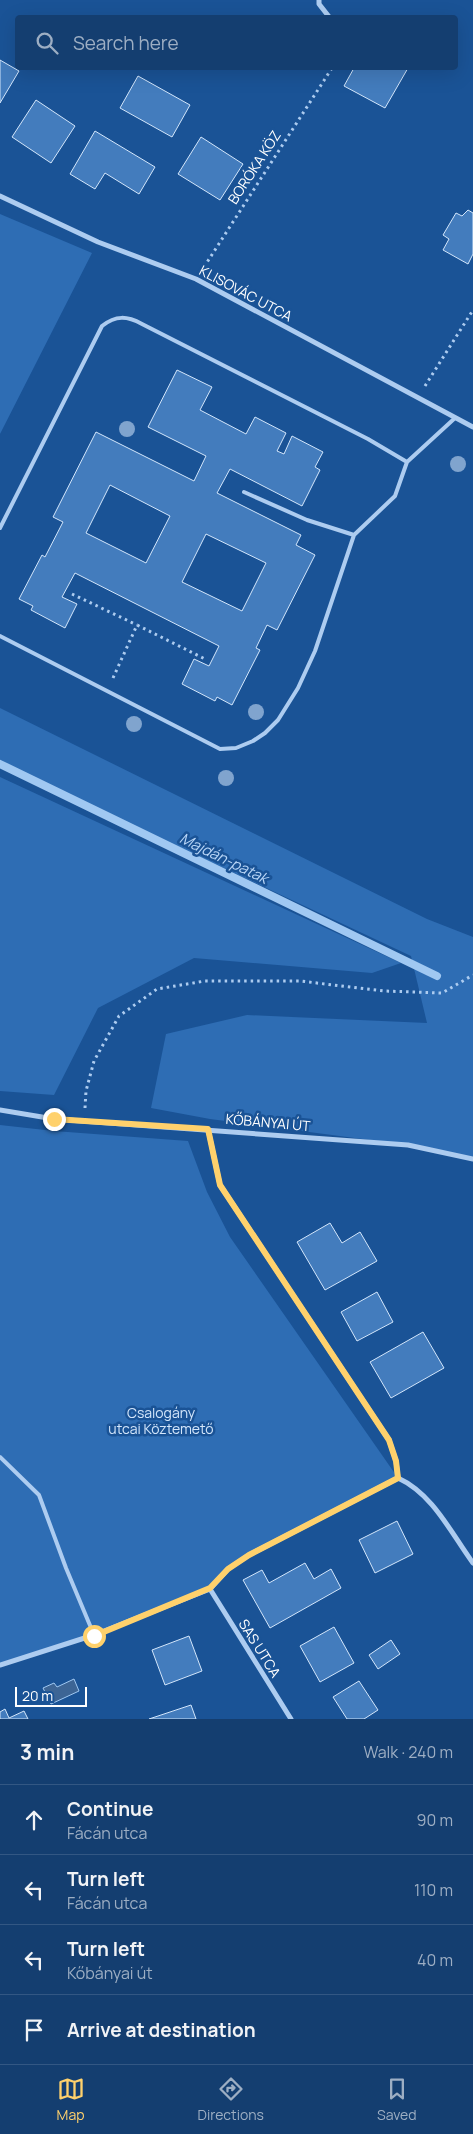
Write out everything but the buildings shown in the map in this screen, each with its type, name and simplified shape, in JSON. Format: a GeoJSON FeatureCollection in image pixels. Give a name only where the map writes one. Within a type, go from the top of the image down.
{"type":"FeatureCollection","features":[{"type":"Feature","properties":{"kind":"street"},"geometry":{"type":"LineString","coordinates":[[319,0],[319,4],[328,15]]}},
{"type":"Feature","properties":{"kind":"street","name":"KLISOVÁC UTCA"},"geometry":{"type":"LineString","coordinates":[[0,196],[98,242],[196,279],[417,399],[473,427]]}},
{"type":"Feature","properties":{"kind":"street","name":"KŐBÁNYAI ÚT"},"geometry":{"type":"LineString","coordinates":[[0,1110],[54,1119],[408,1145],[473,1159]]}},
{"type":"Feature","properties":{"kind":"street"},"geometry":{"type":"LineString","coordinates":[[208,1129],[220,1185],[389,1440],[396,1461],[398,1478]]}},
{"type":"Feature","properties":{"kind":"street"},"geometry":{"type":"LineString","coordinates":[[398,1478],[412,1484],[424,1495],[473,1564]]}},
{"type":"Feature","properties":{"kind":"street"},"geometry":{"type":"LineString","coordinates":[[0,1665],[94,1636],[210,1588],[228,1569],[249,1555],[398,1478]]}},
{"type":"Feature","properties":{"kind":"street","name":"SAS UTCA"},"geometry":{"type":"LineString","coordinates":[[210,1588],[291,1719]]}},
{"type":"Feature","properties":{"kind":"lane"},"geometry":{"type":"LineString","coordinates":[[0,528],[102,326],[117,318],[124,317],[142,324],[368,439],[407,462]]}},
{"type":"Feature","properties":{"kind":"lane"},"geometry":{"type":"LineString","coordinates":[[0,636],[220,749],[236,748],[253,742],[266,733],[278,720],[298,688],[315,651],[354,535],[395,496],[407,462],[455,418]]}},
{"type":"Feature","properties":{"kind":"lane"},"geometry":{"type":"LineString","coordinates":[[244,492],[307,520],[354,535]]}},
{"type":"Feature","properties":{"kind":"lane"},"geometry":{"type":"LineString","coordinates":[[0,1457],[39,1495],[94,1636]]}},
{"type":"Feature","properties":{"kind":"path","name":"BORÓKA KÖZ"},"geometry":{"type":"LineString","coordinates":[[196,279],[331,70]]}},
{"type":"Feature","properties":{"kind":"path"},"geometry":{"type":"LineString","coordinates":[[417,399],[473,310]]}},
{"type":"Feature","properties":{"kind":"path"},"geometry":{"type":"LineString","coordinates":[[72,594],[205,659]]}},
{"type":"Feature","properties":{"kind":"path"},"geometry":{"type":"LineString","coordinates":[[107,690],[137,625]]}},
{"type":"Feature","properties":{"kind":"path"},"geometry":{"type":"LineString","coordinates":[[84,1121],[86,1091],[94,1061],[119,1016],[157,989],[205,980],[300,981],[384,992],[442,994],[473,975]]}},
{"type":"Feature","properties":{"kind":"green space"},"geometry":{"type":"Polygon","coordinates":[[[0,214],[92,253],[0,434],[0,214]]]}},
{"type":"Feature","properties":{"kind":"green space"},"geometry":{"type":"Polygon","coordinates":[[[0,708],[427,919],[473,937],[473,1159],[408,1145],[210,1119],[151,1108],[166,1034],[247,1015],[427,1023],[411,956],[0,763],[0,708]]]}},
{"type":"Feature","properties":{"kind":"green space"},"geometry":{"type":"Polygon","coordinates":[[[0,777],[401,963],[372,973],[194,958],[98,1008],[54,1095],[0,1091],[0,777]]]}},
{"type":"Feature","properties":{"kind":"green space","name":"Csalogány utcai Köztemető"},"geometry":{"type":"Polygon","coordinates":[[[0,1125],[188,1141],[207,1192],[230,1237],[398,1478],[228,1569],[210,1589],[94,1635],[0,1665],[0,1125]]]}},
{"type":"Feature","properties":{"kind":"shaded area"},"geometry":{"type":"Polygon","coordinates":[[[74,1679],[79,1691],[51,1704],[43,1688],[54,1683],[57,1687],[74,1679]]]}},
{"type":"Feature","properties":{"kind":"waterway","name":"Majdán-patak"},"geometry":{"type":"LineString","coordinates":[[0,764],[437,976]]}},
{"type":"Feature","properties":{"kind":"route"},"geometry":{"type":"LineString","coordinates":[[54,1119],[208,1129],[220,1185],[248,1230],[389,1440],[396,1461],[398,1478],[249,1555],[228,1569],[210,1588],[94,1636]]}}]}
